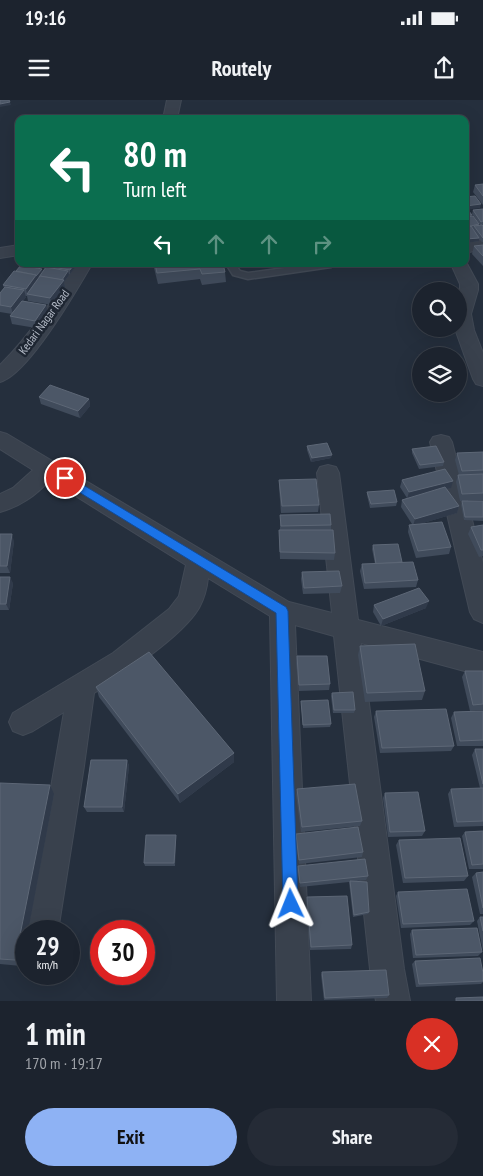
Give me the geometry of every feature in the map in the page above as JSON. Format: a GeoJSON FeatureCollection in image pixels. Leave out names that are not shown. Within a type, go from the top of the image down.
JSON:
{"type":"FeatureCollection","features":[{"type":"Feature","properties":{"kind":"street"},"geometry":{"type":"LineString","coordinates":[[171,115],[174,100]]}},
{"type":"Feature","properties":{"kind":"street"},"geometry":{"type":"LineString","coordinates":[[469,247],[483,244]]}},
{"type":"Feature","properties":{"kind":"street"},"geometry":{"type":"LineString","coordinates":[[0,253],[15,251]]}},
{"type":"Feature","properties":{"kind":"street","name":"Kedari Nagar Road"},"geometry":{"type":"LineString","coordinates":[[0,376],[25,351],[65,295],[81,267]]}},
{"type":"Feature","properties":{"kind":"street"},"geometry":{"type":"LineString","coordinates":[[462,267],[477,290],[462,310],[463,323],[483,379]]}},
{"type":"Feature","properties":{"kind":"street"},"geometry":{"type":"LineString","coordinates":[[0,438],[282,611],[483,664]]}},
{"type":"Feature","properties":{"kind":"street"},"geometry":{"type":"LineString","coordinates":[[441,442],[483,612]]}},
{"type":"Feature","properties":{"kind":"street"},"geometry":{"type":"LineString","coordinates":[[0,503],[16,498],[48,468]]}},
{"type":"Feature","properties":{"kind":"street"},"geometry":{"type":"LineString","coordinates":[[328,473],[387,969],[393,1001]]}},
{"type":"Feature","properties":{"kind":"street"},"geometry":{"type":"LineString","coordinates":[[23,722],[122,661],[178,616],[190,601],[195,586],[199,560]]}},
{"type":"Feature","properties":{"kind":"street"},"geometry":{"type":"LineString","coordinates":[[282,611],[294,1001]]}},
{"type":"Feature","properties":{"kind":"street"},"geometry":{"type":"LineString","coordinates":[[44,920],[70,766],[81,686]]}},
{"type":"Feature","properties":{"kind":"lane"},"geometry":{"type":"LineString","coordinates":[[233,267],[236,273],[248,276],[310,267]]}},
{"type":"Feature","properties":{"kind":"building"},"geometry":{"type":"Polygon","coordinates":[[[0,100],[9,100],[10,102],[0,104],[0,100]]]}},
{"type":"Feature","properties":{"kind":"building"},"geometry":{"type":"Polygon","coordinates":[[[483,184],[483,196],[475,185],[483,184]]]}},
{"type":"Feature","properties":{"kind":"building"},"geometry":{"type":"Polygon","coordinates":[[[475,196],[481,204],[469,206],[469,197],[475,196]]]}},
{"type":"Feature","properties":{"kind":"building"},"geometry":{"type":"Polygon","coordinates":[[[483,209],[483,221],[481,222],[473,210],[483,209]]]}},
{"type":"Feature","properties":{"kind":"building"},"geometry":{"type":"Polygon","coordinates":[[[469,216],[473,216],[479,224],[471,226],[479,238],[469,239],[469,216]]]}},
{"type":"Feature","properties":{"kind":"building"},"geometry":{"type":"Polygon","coordinates":[[[474,226],[483,226],[483,238],[474,226]]]}},
{"type":"Feature","properties":{"kind":"building"},"geometry":{"type":"Polygon","coordinates":[[[483,245],[483,256],[474,246],[483,245]]]}},
{"type":"Feature","properties":{"kind":"building"},"geometry":{"type":"Polygon","coordinates":[[[19,267],[42,269],[36,276],[16,271],[19,267]]]}},
{"type":"Feature","properties":{"kind":"building"},"geometry":{"type":"Polygon","coordinates":[[[46,267],[68,271],[62,280],[39,277],[46,267]]]}},
{"type":"Feature","properties":{"kind":"building"},"geometry":{"type":"Polygon","coordinates":[[[52,267],[72,267],[70,270],[52,267]]]}},
{"type":"Feature","properties":{"kind":"building"},"geometry":{"type":"Polygon","coordinates":[[[156,267],[224,267],[225,272],[202,274],[200,269],[157,273],[156,267]]]}},
{"type":"Feature","properties":{"kind":"building"},"geometry":{"type":"Polygon","coordinates":[[[14,271],[36,275],[26,289],[3,285],[14,271]]]}},
{"type":"Feature","properties":{"kind":"building"},"geometry":{"type":"Polygon","coordinates":[[[40,276],[64,280],[50,298],[27,294],[40,276]]]}},
{"type":"Feature","properties":{"kind":"building"},"geometry":{"type":"Polygon","coordinates":[[[5,287],[24,290],[11,307],[0,305],[0,293],[5,287]]]}},
{"type":"Feature","properties":{"kind":"building"},"geometry":{"type":"Polygon","coordinates":[[[22,301],[46,305],[35,321],[10,316],[22,301]]]}},
{"type":"Feature","properties":{"kind":"building"},"geometry":{"type":"Polygon","coordinates":[[[50,385],[89,399],[78,411],[39,397],[50,385]]]}},
{"type":"Feature","properties":{"kind":"building"},"geometry":{"type":"Polygon","coordinates":[[[327,443],[332,455],[312,458],[307,446],[327,443]]]}},
{"type":"Feature","properties":{"kind":"building"},"geometry":{"type":"Polygon","coordinates":[[[436,446],[444,462],[420,465],[412,449],[436,446]]]}},
{"type":"Feature","properties":{"kind":"building"},"geometry":{"type":"Polygon","coordinates":[[[483,452],[483,470],[462,471],[457,453],[483,452]]]}},
{"type":"Feature","properties":{"kind":"building"},"geometry":{"type":"Polygon","coordinates":[[[445,469],[453,481],[409,492],[402,480],[445,469]]]}},
{"type":"Feature","properties":{"kind":"building"},"geometry":{"type":"Polygon","coordinates":[[[483,474],[483,493],[462,494],[458,475],[483,474]]]}},
{"type":"Feature","properties":{"kind":"building"},"geometry":{"type":"Polygon","coordinates":[[[316,479],[319,505],[282,506],[279,480],[316,479]]]}},
{"type":"Feature","properties":{"kind":"building"},"geometry":{"type":"Polygon","coordinates":[[[445,487],[459,506],[415,519],[402,500],[445,487]]]}},
{"type":"Feature","properties":{"kind":"building"},"geometry":{"type":"Polygon","coordinates":[[[394,490],[397,502],[371,504],[367,492],[394,490]]]}},
{"type":"Feature","properties":{"kind":"building"},"geometry":{"type":"Polygon","coordinates":[[[462,501],[483,501],[483,517],[465,517],[462,501]]]}},
{"type":"Feature","properties":{"kind":"building"},"geometry":{"type":"Polygon","coordinates":[[[330,514],[331,525],[281,526],[280,515],[330,514]]]}},
{"type":"Feature","properties":{"kind":"building"},"geometry":{"type":"Polygon","coordinates":[[[442,522],[451,547],[418,551],[409,525],[442,522]]]}},
{"type":"Feature","properties":{"kind":"building"},"geometry":{"type":"Polygon","coordinates":[[[483,525],[483,550],[481,550],[471,527],[483,525]]]}},
{"type":"Feature","properties":{"kind":"building"},"geometry":{"type":"Polygon","coordinates":[[[279,530],[333,530],[335,553],[280,552],[279,530]]]}},
{"type":"Feature","properties":{"kind":"building"},"geometry":{"type":"Polygon","coordinates":[[[0,534],[12,534],[7,566],[0,566],[0,534]]]}},
{"type":"Feature","properties":{"kind":"building"},"geometry":{"type":"Polygon","coordinates":[[[398,544],[402,562],[376,564],[373,545],[398,544]]]}},
{"type":"Feature","properties":{"kind":"building"},"geometry":{"type":"Polygon","coordinates":[[[413,562],[418,580],[365,583],[362,564],[413,562]]]}},
{"type":"Feature","properties":{"kind":"building"},"geometry":{"type":"Polygon","coordinates":[[[339,571],[342,586],[304,588],[302,572],[339,571]]]}},
{"type":"Feature","properties":{"kind":"building"},"geometry":{"type":"Polygon","coordinates":[[[0,577],[10,577],[6,604],[0,604],[0,577]]]}},
{"type":"Feature","properties":{"kind":"building"},"geometry":{"type":"Polygon","coordinates":[[[419,588],[429,601],[383,619],[374,605],[419,588]]]}},
{"type":"Feature","properties":{"kind":"building"},"geometry":{"type":"Polygon","coordinates":[[[415,644],[425,691],[367,693],[360,646],[415,644]]]}},
{"type":"Feature","properties":{"kind":"building"},"geometry":{"type":"Polygon","coordinates":[[[149,652],[234,753],[178,794],[96,687],[149,652]]]}},
{"type":"Feature","properties":{"kind":"building"},"geometry":{"type":"Polygon","coordinates":[[[297,656],[327,656],[330,684],[299,685],[297,656]]]}},
{"type":"Feature","properties":{"kind":"building"},"geometry":{"type":"Polygon","coordinates":[[[465,671],[483,671],[483,704],[473,705],[465,671]]]}},
{"type":"Feature","properties":{"kind":"building"},"geometry":{"type":"Polygon","coordinates":[[[353,692],[355,710],[334,710],[332,693],[353,692]]]}},
{"type":"Feature","properties":{"kind":"building"},"geometry":{"type":"Polygon","coordinates":[[[328,700],[331,724],[303,725],[301,701],[328,700]]]}},
{"type":"Feature","properties":{"kind":"building"},"geometry":{"type":"Polygon","coordinates":[[[446,709],[454,746],[382,748],[376,711],[446,709]]]}},
{"type":"Feature","properties":{"kind":"building"},"geometry":{"type":"Polygon","coordinates":[[[483,711],[483,740],[460,741],[454,712],[483,711]]]}},
{"type":"Feature","properties":{"kind":"building"},"geometry":{"type":"Polygon","coordinates":[[[475,749],[483,749],[483,784],[475,749]]]}},
{"type":"Feature","properties":{"kind":"building"},"geometry":{"type":"Polygon","coordinates":[[[91,760],[127,760],[122,807],[84,807],[91,760]]]}},
{"type":"Feature","properties":{"kind":"building"},"geometry":{"type":"Polygon","coordinates":[[[0,783],[50,785],[23,920],[15,920],[15,960],[0,959],[0,783]]]}},
{"type":"Feature","properties":{"kind":"building"},"geometry":{"type":"Polygon","coordinates":[[[355,784],[362,821],[302,827],[297,789],[355,784]]]}},
{"type":"Feature","properties":{"kind":"building"},"geometry":{"type":"Polygon","coordinates":[[[483,788],[483,821],[457,822],[451,789],[483,788]]]}},
{"type":"Feature","properties":{"kind":"building"},"geometry":{"type":"Polygon","coordinates":[[[418,792],[425,831],[390,832],[385,793],[418,792]]]}},
{"type":"Feature","properties":{"kind":"building"},"geometry":{"type":"Polygon","coordinates":[[[358,827],[363,852],[299,860],[296,834],[358,827]]]}},
{"type":"Feature","properties":{"kind":"building"},"geometry":{"type":"Polygon","coordinates":[[[483,831],[483,864],[472,865],[465,832],[483,831]]]}},
{"type":"Feature","properties":{"kind":"building"},"geometry":{"type":"Polygon","coordinates":[[[146,835],[176,835],[174,863],[144,863],[146,835]]]}},
{"type":"Feature","properties":{"kind":"building"},"geometry":{"type":"Polygon","coordinates":[[[460,838],[468,876],[405,878],[399,840],[460,838]]]}},
{"type":"Feature","properties":{"kind":"building"},"geometry":{"type":"Polygon","coordinates":[[[365,859],[368,876],[300,883],[298,866],[365,859]]]}},
{"type":"Feature","properties":{"kind":"building"},"geometry":{"type":"Polygon","coordinates":[[[483,872],[483,908],[476,873],[483,872]]]}},
{"type":"Feature","properties":{"kind":"building"},"geometry":{"type":"Polygon","coordinates":[[[350,881],[367,882],[369,912],[354,915],[350,881]]]}},
{"type":"Feature","properties":{"kind":"building"},"geometry":{"type":"Polygon","coordinates":[[[467,889],[474,921],[403,924],[398,892],[467,889]]]}},
{"type":"Feature","properties":{"kind":"building"},"geometry":{"type":"Polygon","coordinates":[[[347,896],[352,945],[311,947],[307,897],[347,896]]]}},
{"type":"Feature","properties":{"kind":"building"},"geometry":{"type":"Polygon","coordinates":[[[480,917],[483,917],[483,931],[480,917]]]}},
{"type":"Feature","properties":{"kind":"building"},"geometry":{"type":"Polygon","coordinates":[[[477,928],[482,952],[416,955],[412,930],[477,928]]]}},
{"type":"Feature","properties":{"kind":"building"},"geometry":{"type":"Polygon","coordinates":[[[480,958],[483,981],[419,984],[415,961],[480,958]]]}},
{"type":"Feature","properties":{"kind":"building"},"geometry":{"type":"Polygon","coordinates":[[[386,970],[389,995],[325,998],[322,972],[386,970]]]}},
{"type":"Feature","properties":{"kind":"building"},"geometry":{"type":"Polygon","coordinates":[[[483,997],[483,1001],[456,1001],[456,998],[483,997]]]}},
{"type":"Feature","properties":{"kind":"route"},"geometry":{"type":"LineString","coordinates":[[65,478],[282,611],[291,904]]}}]}
